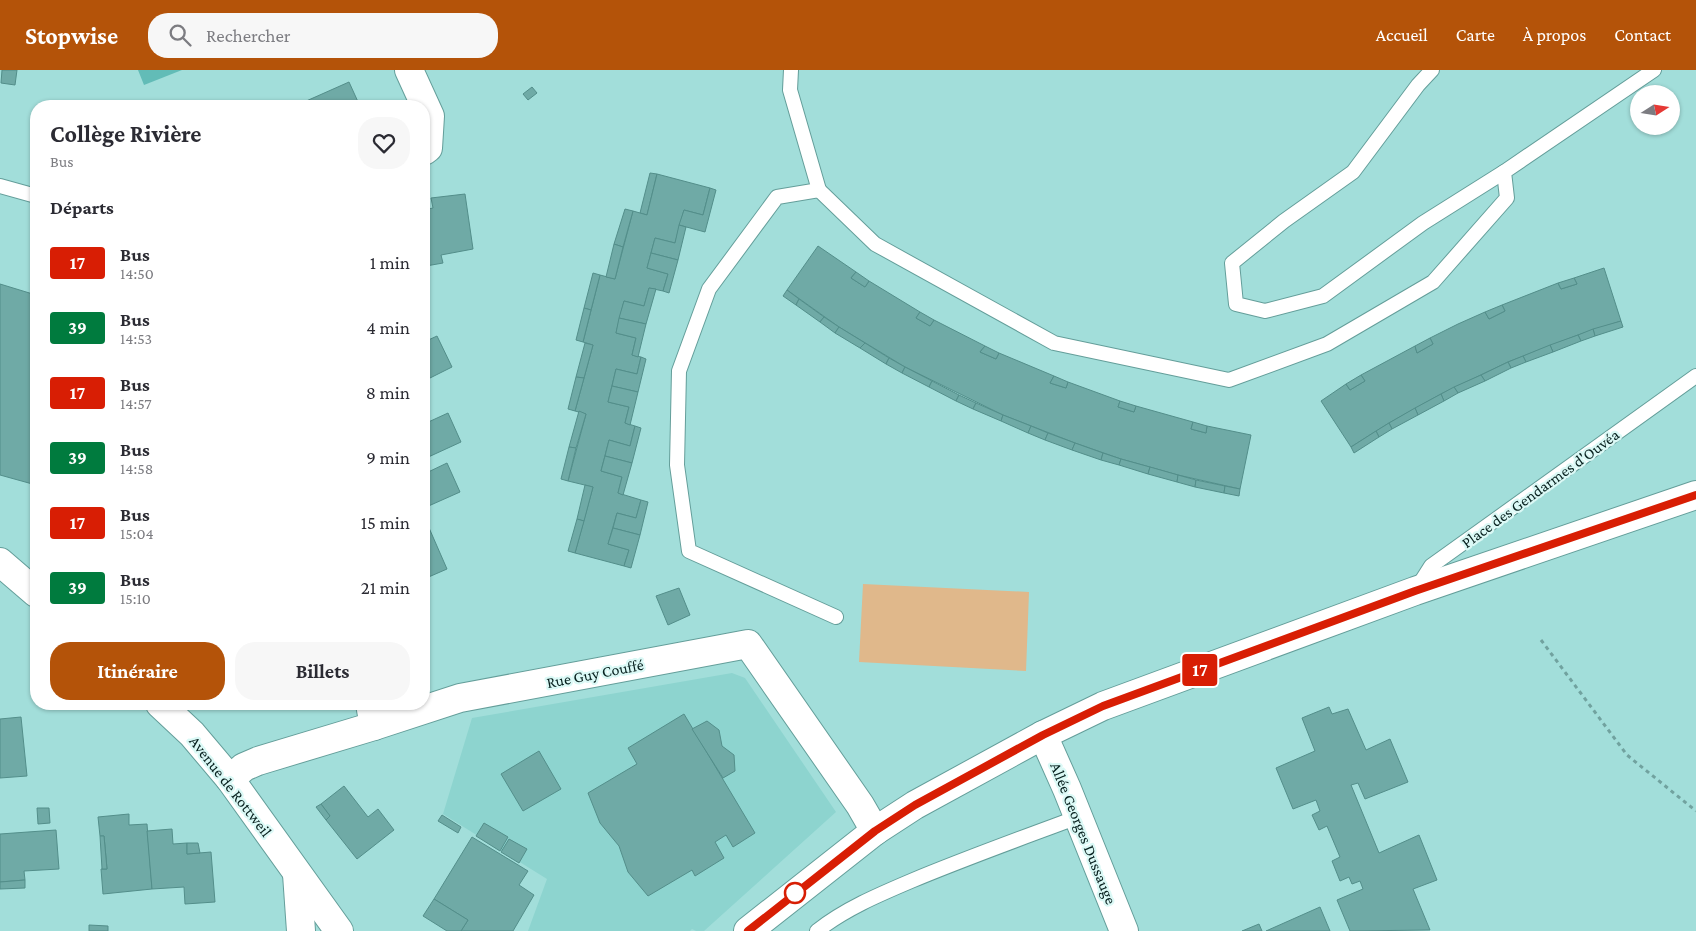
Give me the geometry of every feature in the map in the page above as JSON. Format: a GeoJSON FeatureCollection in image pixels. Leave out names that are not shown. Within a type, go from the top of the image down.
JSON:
{"type":"FeatureCollection","features":[{"type":"Feature","properties":{"kind":"street"},"geometry":{"type":"LineString","coordinates":[[409,70],[423,100]]}},
{"type":"Feature","properties":{"kind":"street"},"geometry":{"type":"LineString","coordinates":[[748,931],[875,831],[915,805],[1043,735],[1103,706],[1415,591],[1696,495]]}},
{"type":"Feature","properties":{"kind":"street"},"geometry":{"type":"LineString","coordinates":[[0,562],[30,588]]}},
{"type":"Feature","properties":{"kind":"street","name":"Rue Guy Couffé"},"geometry":{"type":"LineString","coordinates":[[430,704],[748,644],[860,805],[875,831]]}},
{"type":"Feature","properties":{"kind":"street","name":"Avenue de Rottweil"},"geometry":{"type":"LineString","coordinates":[[166,710],[192,734],[230,779],[339,931]]}},
{"type":"Feature","properties":{"kind":"street","name":"Rue Guy Couffé"},"geometry":{"type":"LineString","coordinates":[[230,779],[244,767],[258,761],[372,715],[398,710]]}},
{"type":"Feature","properties":{"kind":"street","name":"Allée Georges Dussauge"},"geometry":{"type":"LineString","coordinates":[[1043,735],[1124,931]]}},
{"type":"Feature","properties":{"kind":"street"},"geometry":{"type":"LineString","coordinates":[[297,873],[301,931]]}},
{"type":"Feature","properties":{"kind":"lane"},"geometry":{"type":"LineString","coordinates":[[791,70],[790,90],[819,190],[875,244],[1054,343],[1229,380],[1327,344],[1433,282],[1508,198],[1504,172]]}},
{"type":"Feature","properties":{"kind":"lane"},"geometry":{"type":"LineString","coordinates":[[1432,70],[1418,84],[1353,172],[1284,221],[1232,263],[1236,304],[1265,311],[1323,296],[1423,223],[1504,172],[1654,70]]}},
{"type":"Feature","properties":{"kind":"lane"},"geometry":{"type":"LineString","coordinates":[[0,186],[30,195]]}},
{"type":"Feature","properties":{"kind":"lane"},"geometry":{"type":"LineString","coordinates":[[819,190],[777,197],[709,289],[680,371],[678,465],[689,551],[836,617]]}},
{"type":"Feature","properties":{"kind":"lane","name":"Place des Gendarmes d'Ouvéa"},"geometry":{"type":"LineString","coordinates":[[1415,591],[1431,566],[1696,376]]}},
{"type":"Feature","properties":{"kind":"lane"},"geometry":{"type":"LineString","coordinates":[[817,931],[830,921],[878,895],[1078,817]]}},
{"type":"Feature","properties":{"kind":"path"},"geometry":{"type":"LineString","coordinates":[[1541,640],[1627,755],[1696,811]]}},
{"type":"Feature","properties":{"kind":"shaded area"},"geometry":{"type":"Polygon","coordinates":[[[138,70],[182,70],[144,85],[138,70]]]}},
{"type":"Feature","properties":{"kind":"shaded area"},"geometry":{"type":"Polygon","coordinates":[[[863,584],[1029,592],[1026,671],[859,662],[863,584]]]}},
{"type":"Feature","properties":{"kind":"shaded area"},"geometry":{"type":"Polygon","coordinates":[[[732,673],[745,678],[836,812],[704,931],[692,929],[690,931],[528,931],[547,879],[443,814],[472,718],[732,673]]]}},
{"type":"Feature","properties":{"kind":"building"},"geometry":{"type":"Polygon","coordinates":[[[2,70],[17,70],[15,85],[1,83],[2,70]]]}},
{"type":"Feature","properties":{"kind":"building"},"geometry":{"type":"Polygon","coordinates":[[[349,82],[357,100],[308,100],[349,82]]]}},
{"type":"Feature","properties":{"kind":"building"},"geometry":{"type":"Polygon","coordinates":[[[532,87],[537,93],[528,100],[523,94],[532,87]]]}},
{"type":"Feature","properties":{"kind":"building"},"geometry":{"type":"Polygon","coordinates":[[[650,173],[657,174],[647,215],[640,213],[650,173]]]}},
{"type":"Feature","properties":{"kind":"building"},"geometry":{"type":"Polygon","coordinates":[[[657,174],[710,188],[703,215],[684,210],[675,243],[655,238],[647,268],[668,274],[663,291],[649,288],[644,306],[624,301],[616,333],[636,338],[632,355],[641,357],[637,374],[616,369],[608,402],[629,407],[625,423],[635,426],[630,446],[609,440],[601,471],[622,477],[618,493],[641,500],[636,518],[617,513],[608,544],[629,550],[624,566],[575,553],[593,487],[568,481],[586,414],[575,411],[593,345],[583,342],[600,275],[615,279],[633,211],[647,215],[657,174]]]}},
{"type":"Feature","properties":{"kind":"building"},"geometry":{"type":"Polygon","coordinates":[[[710,188],[716,190],[705,232],[679,225],[684,210],[703,215],[710,188]]]}},
{"type":"Feature","properties":{"kind":"building"},"geometry":{"type":"Polygon","coordinates":[[[465,194],[473,249],[441,255],[443,263],[430,265],[430,209],[433,208],[431,198],[465,194]]]}},
{"type":"Feature","properties":{"kind":"building"},"geometry":{"type":"Polygon","coordinates":[[[625,209],[633,211],[623,247],[614,244],[625,209]]]}},
{"type":"Feature","properties":{"kind":"building"},"geometry":{"type":"Polygon","coordinates":[[[679,225],[686,227],[678,260],[651,253],[655,238],[675,243],[679,225]]]}},
{"type":"Feature","properties":{"kind":"building"},"geometry":{"type":"Polygon","coordinates":[[[614,244],[623,247],[615,279],[606,277],[614,244]]]}},
{"type":"Feature","properties":{"kind":"building"},"geometry":{"type":"Polygon","coordinates":[[[818,246],[856,272],[851,278],[865,287],[869,281],[920,312],[916,318],[930,326],[934,320],[985,346],[980,352],[996,359],[999,353],[1054,376],[1050,383],[1066,388],[1068,382],[1120,401],[1118,407],[1134,412],[1136,406],[1193,422],[1191,429],[1206,433],[1207,426],[1251,435],[1240,489],[1178,475],[1121,459],[1075,443],[1003,415],[905,367],[839,327],[787,290],[818,246]]]}},
{"type":"Feature","properties":{"kind":"building"},"geometry":{"type":"Polygon","coordinates":[[[651,253],[678,260],[669,293],[663,291],[668,274],[647,268],[651,253]]]}},
{"type":"Feature","properties":{"kind":"building"},"geometry":{"type":"Polygon","coordinates":[[[1604,268],[1621,321],[1578,335],[1508,362],[1441,394],[1351,447],[1321,401],[1346,384],[1350,390],[1365,381],[1361,375],[1415,346],[1417,353],[1433,344],[1430,338],[1458,324],[1485,312],[1489,319],[1505,311],[1502,305],[1558,283],[1561,289],[1577,284],[1574,278],[1604,268]]]}},
{"type":"Feature","properties":{"kind":"building"},"geometry":{"type":"Polygon","coordinates":[[[856,272],[869,281],[865,287],[851,278],[856,272]]]}},
{"type":"Feature","properties":{"kind":"building"},"geometry":{"type":"Polygon","coordinates":[[[593,273],[600,275],[591,310],[584,308],[593,273]]]}},
{"type":"Feature","properties":{"kind":"building"},"geometry":{"type":"Polygon","coordinates":[[[1574,278],[1577,284],[1561,289],[1558,283],[1574,278]]]}},
{"type":"Feature","properties":{"kind":"building"},"geometry":{"type":"Polygon","coordinates":[[[0,284],[30,293],[30,483],[0,475],[0,284]]]}},
{"type":"Feature","properties":{"kind":"building"},"geometry":{"type":"Polygon","coordinates":[[[649,288],[656,289],[646,324],[619,318],[624,301],[644,306],[649,288]]]}},
{"type":"Feature","properties":{"kind":"building"},"geometry":{"type":"Polygon","coordinates":[[[787,290],[799,299],[796,305],[783,296],[787,290]]]}},
{"type":"Feature","properties":{"kind":"building"},"geometry":{"type":"Polygon","coordinates":[[[799,299],[824,317],[820,322],[796,305],[799,299]]]}},
{"type":"Feature","properties":{"kind":"building"},"geometry":{"type":"Polygon","coordinates":[[[1502,305],[1505,311],[1489,319],[1485,312],[1502,305]]]}},
{"type":"Feature","properties":{"kind":"building"},"geometry":{"type":"Polygon","coordinates":[[[584,308],[591,310],[583,342],[576,340],[584,308]]]}},
{"type":"Feature","properties":{"kind":"building"},"geometry":{"type":"Polygon","coordinates":[[[920,312],[934,320],[930,326],[916,318],[920,312]]]}},
{"type":"Feature","properties":{"kind":"building"},"geometry":{"type":"Polygon","coordinates":[[[824,317],[839,327],[835,333],[820,322],[824,317]]]}},
{"type":"Feature","properties":{"kind":"building"},"geometry":{"type":"Polygon","coordinates":[[[619,318],[646,324],[638,357],[632,355],[636,338],[616,333],[619,318]]]}},
{"type":"Feature","properties":{"kind":"building"},"geometry":{"type":"Polygon","coordinates":[[[1621,321],[1623,327],[1595,336],[1593,329],[1621,321]]]}},
{"type":"Feature","properties":{"kind":"building"},"geometry":{"type":"Polygon","coordinates":[[[839,327],[865,343],[860,348],[835,333],[839,327]]]}},
{"type":"Feature","properties":{"kind":"building"},"geometry":{"type":"Polygon","coordinates":[[[1593,329],[1595,336],[1581,341],[1578,335],[1593,329]]]}},
{"type":"Feature","properties":{"kind":"building"},"geometry":{"type":"Polygon","coordinates":[[[1578,335],[1581,341],[1553,352],[1550,345],[1578,335]]]}},
{"type":"Feature","properties":{"kind":"building"},"geometry":{"type":"Polygon","coordinates":[[[437,336],[452,367],[430,378],[430,339],[437,336]]]}},
{"type":"Feature","properties":{"kind":"building"},"geometry":{"type":"Polygon","coordinates":[[[1430,338],[1433,344],[1417,353],[1415,346],[1430,338]]]}},
{"type":"Feature","properties":{"kind":"building"},"geometry":{"type":"Polygon","coordinates":[[[585,343],[593,345],[584,378],[576,377],[585,343]]]}},
{"type":"Feature","properties":{"kind":"building"},"geometry":{"type":"Polygon","coordinates":[[[865,343],[889,358],[886,364],[860,348],[865,343]]]}},
{"type":"Feature","properties":{"kind":"building"},"geometry":{"type":"Polygon","coordinates":[[[1550,345],[1553,352],[1526,362],[1523,356],[1550,345]]]}},
{"type":"Feature","properties":{"kind":"building"},"geometry":{"type":"Polygon","coordinates":[[[985,346],[999,353],[996,359],[980,352],[985,346]]]}},
{"type":"Feature","properties":{"kind":"building"},"geometry":{"type":"Polygon","coordinates":[[[1523,356],[1526,362],[1511,368],[1508,362],[1523,356]]]}},
{"type":"Feature","properties":{"kind":"building"},"geometry":{"type":"Polygon","coordinates":[[[641,357],[646,359],[638,392],[612,386],[616,369],[637,374],[641,357]]]}},
{"type":"Feature","properties":{"kind":"building"},"geometry":{"type":"Polygon","coordinates":[[[889,358],[905,367],[902,373],[886,364],[889,358]]]}},
{"type":"Feature","properties":{"kind":"building"},"geometry":{"type":"Polygon","coordinates":[[[1508,362],[1511,368],[1485,381],[1481,375],[1508,362]]]}},
{"type":"Feature","properties":{"kind":"building"},"geometry":{"type":"Polygon","coordinates":[[[905,367],[932,381],[929,387],[902,373],[905,367]]]}},
{"type":"Feature","properties":{"kind":"building"},"geometry":{"type":"Polygon","coordinates":[[[1361,375],[1365,381],[1350,390],[1346,384],[1361,375]]]}},
{"type":"Feature","properties":{"kind":"building"},"geometry":{"type":"Polygon","coordinates":[[[1481,375],[1485,381],[1458,393],[1454,387],[1481,375]]]}},
{"type":"Feature","properties":{"kind":"building"},"geometry":{"type":"Polygon","coordinates":[[[1054,376],[1068,382],[1066,388],[1050,383],[1054,376]]]}},
{"type":"Feature","properties":{"kind":"building"},"geometry":{"type":"Polygon","coordinates":[[[576,377],[584,378],[575,411],[568,409],[576,377]]]}},
{"type":"Feature","properties":{"kind":"building"},"geometry":{"type":"Polygon","coordinates":[[[932,381],[959,395],[956,401],[929,387],[932,381]]]}},
{"type":"Feature","properties":{"kind":"building"},"geometry":{"type":"Polygon","coordinates":[[[612,386],[638,392],[630,425],[625,423],[629,407],[608,402],[612,386]]]}},
{"type":"Feature","properties":{"kind":"building"},"geometry":{"type":"Polygon","coordinates":[[[1454,387],[1458,393],[1444,401],[1441,394],[1454,387]]]}},
{"type":"Feature","properties":{"kind":"building"},"geometry":{"type":"Polygon","coordinates":[[[1441,394],[1444,401],[1418,415],[1415,408],[1441,394]]]}},
{"type":"Feature","properties":{"kind":"building"},"geometry":{"type":"Polygon","coordinates":[[[959,395],[976,403],[973,409],[956,401],[959,395]]]}},
{"type":"Feature","properties":{"kind":"building"},"geometry":{"type":"Polygon","coordinates":[[[1120,401],[1136,406],[1134,412],[1118,407],[1120,401]]]}},
{"type":"Feature","properties":{"kind":"building"},"geometry":{"type":"Polygon","coordinates":[[[976,403],[1003,415],[1001,421],[973,409],[976,403]]]}},
{"type":"Feature","properties":{"kind":"building"},"geometry":{"type":"Polygon","coordinates":[[[1415,408],[1418,415],[1392,429],[1389,423],[1415,408]]]}},
{"type":"Feature","properties":{"kind":"building"},"geometry":{"type":"Polygon","coordinates":[[[579,411],[586,414],[576,448],[569,447],[579,411]]]}},
{"type":"Feature","properties":{"kind":"building"},"geometry":{"type":"Polygon","coordinates":[[[448,413],[461,442],[430,456],[430,421],[448,413]]]}},
{"type":"Feature","properties":{"kind":"building"},"geometry":{"type":"Polygon","coordinates":[[[1003,415],[1031,426],[1028,433],[1001,421],[1003,415]]]}},
{"type":"Feature","properties":{"kind":"building"},"geometry":{"type":"Polygon","coordinates":[[[1193,422],[1207,426],[1206,433],[1191,429],[1193,422]]]}},
{"type":"Feature","properties":{"kind":"building"},"geometry":{"type":"Polygon","coordinates":[[[1389,423],[1392,429],[1379,437],[1376,431],[1389,423]]]}},
{"type":"Feature","properties":{"kind":"building"},"geometry":{"type":"Polygon","coordinates":[[[635,426],[641,428],[632,463],[605,456],[609,440],[630,446],[635,426]]]}},
{"type":"Feature","properties":{"kind":"building"},"geometry":{"type":"Polygon","coordinates":[[[1031,426],[1048,433],[1045,440],[1028,433],[1031,426]]]}},
{"type":"Feature","properties":{"kind":"building"},"geometry":{"type":"Polygon","coordinates":[[[1376,431],[1379,437],[1354,453],[1351,447],[1376,431]]]}},
{"type":"Feature","properties":{"kind":"building"},"geometry":{"type":"Polygon","coordinates":[[[1048,433],[1075,443],[1072,450],[1045,440],[1048,433]]]}},
{"type":"Feature","properties":{"kind":"building"},"geometry":{"type":"Polygon","coordinates":[[[1075,443],[1103,453],[1101,460],[1072,450],[1075,443]]]}},
{"type":"Feature","properties":{"kind":"building"},"geometry":{"type":"Polygon","coordinates":[[[569,447],[576,448],[568,481],[561,479],[569,447]]]}},
{"type":"Feature","properties":{"kind":"building"},"geometry":{"type":"Polygon","coordinates":[[[1103,453],[1121,459],[1119,465],[1101,460],[1103,453]]]}},
{"type":"Feature","properties":{"kind":"building"},"geometry":{"type":"Polygon","coordinates":[[[605,456],[632,463],[623,495],[618,493],[622,477],[601,471],[605,456]]]}},
{"type":"Feature","properties":{"kind":"building"},"geometry":{"type":"Polygon","coordinates":[[[1121,459],[1150,467],[1148,474],[1119,465],[1121,459]]]}},
{"type":"Feature","properties":{"kind":"building"},"geometry":{"type":"Polygon","coordinates":[[[447,463],[460,492],[430,505],[430,471],[447,463]]]}},
{"type":"Feature","properties":{"kind":"building"},"geometry":{"type":"Polygon","coordinates":[[[1150,467],[1178,475],[1177,482],[1148,474],[1150,467]]]}},
{"type":"Feature","properties":{"kind":"building"},"geometry":{"type":"Polygon","coordinates":[[[1178,475],[1196,480],[1195,487],[1177,482],[1178,475]]]}},
{"type":"Feature","properties":{"kind":"building"},"geometry":{"type":"Polygon","coordinates":[[[1196,480],[1225,486],[1224,493],[1195,487],[1196,480]]]}},
{"type":"Feature","properties":{"kind":"building"},"geometry":{"type":"Polygon","coordinates":[[[585,485],[593,487],[584,521],[577,519],[585,485]]]}},
{"type":"Feature","properties":{"kind":"building"},"geometry":{"type":"Polygon","coordinates":[[[1225,486],[1240,489],[1239,496],[1224,493],[1225,486]]]}},
{"type":"Feature","properties":{"kind":"building"},"geometry":{"type":"Polygon","coordinates":[[[641,500],[648,502],[640,535],[613,528],[617,513],[636,518],[641,500]]]}},
{"type":"Feature","properties":{"kind":"building"},"geometry":{"type":"Polygon","coordinates":[[[577,519],[584,521],[575,553],[568,551],[577,519]]]}},
{"type":"Feature","properties":{"kind":"building"},"geometry":{"type":"Polygon","coordinates":[[[613,528],[640,535],[631,568],[624,566],[629,550],[608,544],[613,528]]]}},
{"type":"Feature","properties":{"kind":"building"},"geometry":{"type":"Polygon","coordinates":[[[430,530],[447,569],[430,576],[430,530]]]}},
{"type":"Feature","properties":{"kind":"building"},"geometry":{"type":"Polygon","coordinates":[[[679,588],[690,615],[668,625],[656,596],[679,588]]]}},
{"type":"Feature","properties":{"kind":"building"},"geometry":{"type":"Polygon","coordinates":[[[1329,707],[1332,714],[1348,709],[1366,750],[1390,739],[1408,782],[1365,799],[1358,783],[1351,785],[1379,853],[1419,835],[1437,880],[1413,889],[1430,930],[1350,931],[1337,900],[1363,889],[1360,881],[1352,884],[1349,877],[1340,881],[1332,861],[1340,857],[1327,826],[1319,830],[1312,815],[1320,811],[1316,800],[1293,809],[1276,768],[1315,751],[1302,718],[1329,707]]]}},
{"type":"Feature","properties":{"kind":"building"},"geometry":{"type":"Polygon","coordinates":[[[684,714],[755,833],[733,847],[726,835],[715,842],[724,858],[695,876],[692,870],[648,896],[628,872],[619,846],[600,823],[588,793],[637,764],[628,748],[684,714]]]}},
{"type":"Feature","properties":{"kind":"building"},"geometry":{"type":"Polygon","coordinates":[[[21,717],[27,776],[0,778],[0,719],[21,717]]]}},
{"type":"Feature","properties":{"kind":"building"},"geometry":{"type":"Polygon","coordinates":[[[707,721],[719,730],[722,746],[734,755],[735,771],[723,778],[692,729],[707,721]]]}},
{"type":"Feature","properties":{"kind":"building"},"geometry":{"type":"Polygon","coordinates":[[[539,751],[561,789],[523,811],[501,774],[539,751]]]}},
{"type":"Feature","properties":{"kind":"building"},"geometry":{"type":"Polygon","coordinates":[[[344,786],[368,817],[378,809],[394,830],[357,859],[326,820],[330,816],[321,804],[344,786]]]}},
{"type":"Feature","properties":{"kind":"building"},"geometry":{"type":"Polygon","coordinates":[[[321,804],[330,816],[326,820],[316,807],[321,804]]]}},
{"type":"Feature","properties":{"kind":"building"},"geometry":{"type":"Polygon","coordinates":[[[37,808],[49,808],[50,823],[38,824],[37,808]]]}},
{"type":"Feature","properties":{"kind":"building"},"geometry":{"type":"Polygon","coordinates":[[[129,814],[129,825],[147,824],[152,889],[103,894],[101,869],[107,869],[104,836],[100,836],[98,817],[129,814]]]}},
{"type":"Feature","properties":{"kind":"building"},"geometry":{"type":"Polygon","coordinates":[[[442,815],[461,827],[458,833],[438,821],[442,815]]]}},
{"type":"Feature","properties":{"kind":"building"},"geometry":{"type":"Polygon","coordinates":[[[484,823],[508,837],[500,851],[476,836],[484,823]]]}},
{"type":"Feature","properties":{"kind":"building"},"geometry":{"type":"Polygon","coordinates":[[[172,829],[173,844],[187,843],[187,854],[211,852],[215,902],[185,904],[184,887],[152,889],[147,831],[172,829]]]}},
{"type":"Feature","properties":{"kind":"building"},"geometry":{"type":"Polygon","coordinates":[[[56,830],[59,869],[24,871],[25,880],[0,882],[0,834],[56,830]]]}},
{"type":"Feature","properties":{"kind":"building"},"geometry":{"type":"Polygon","coordinates":[[[100,836],[104,836],[107,869],[102,869],[100,836]]]}},
{"type":"Feature","properties":{"kind":"building"},"geometry":{"type":"Polygon","coordinates":[[[472,837],[528,871],[519,885],[534,895],[513,931],[461,931],[468,920],[434,899],[472,837]]]}},
{"type":"Feature","properties":{"kind":"building"},"geometry":{"type":"Polygon","coordinates":[[[509,839],[527,849],[519,863],[501,852],[509,839]]]}},
{"type":"Feature","properties":{"kind":"building"},"geometry":{"type":"Polygon","coordinates":[[[187,843],[198,843],[200,853],[187,854],[187,843]]]}},
{"type":"Feature","properties":{"kind":"building"},"geometry":{"type":"Polygon","coordinates":[[[25,880],[25,888],[0,889],[0,882],[25,880]]]}},
{"type":"Feature","properties":{"kind":"building"},"geometry":{"type":"Polygon","coordinates":[[[434,899],[468,920],[461,931],[447,931],[423,916],[434,899]]]}},
{"type":"Feature","properties":{"kind":"building"},"geometry":{"type":"Polygon","coordinates":[[[1320,907],[1330,931],[1266,931],[1320,907]]]}},
{"type":"Feature","properties":{"kind":"building"},"geometry":{"type":"Polygon","coordinates":[[[1259,924],[1262,931],[1242,931],[1259,924]]]}},
{"type":"Feature","properties":{"kind":"building"},"geometry":{"type":"Polygon","coordinates":[[[89,925],[108,926],[108,931],[89,931],[89,925]]]}},
{"type":"Feature","properties":{"kind":"bus line","name":"17"},"geometry":{"type":"LineString","coordinates":[[748,931],[875,831],[915,805],[1043,735],[1103,706],[1415,591],[1696,495]]}}]}
